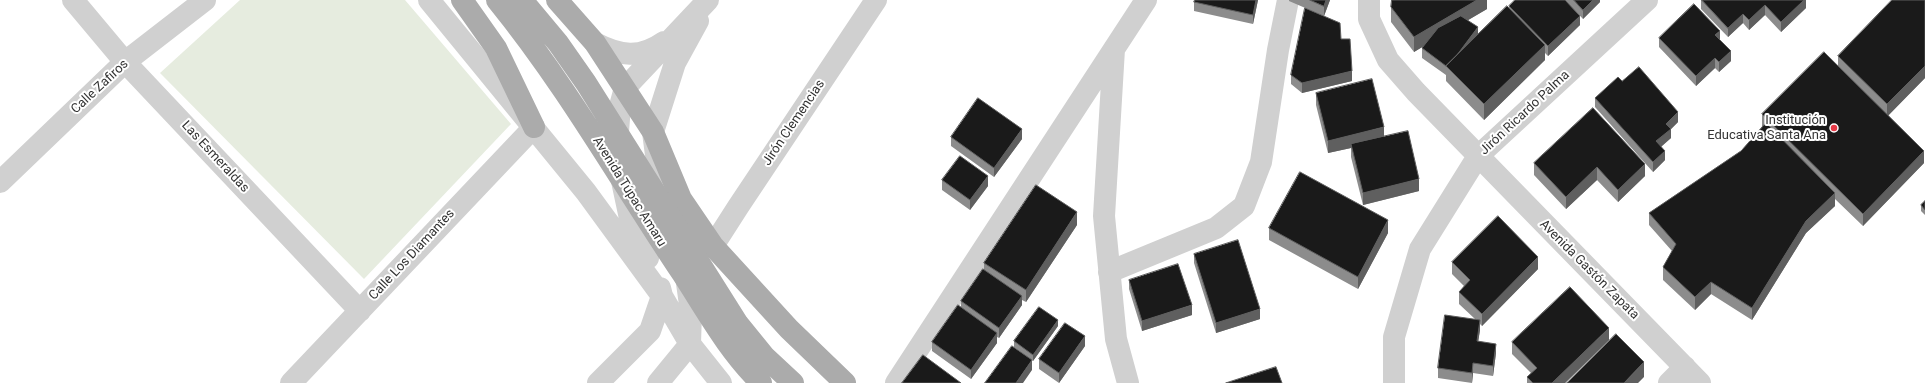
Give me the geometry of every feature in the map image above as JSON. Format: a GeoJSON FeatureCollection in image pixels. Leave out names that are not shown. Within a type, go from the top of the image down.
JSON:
{"type":"FeatureCollection","features":[{"type":"Feature","properties":{"kind":"main road"},"geometry":{"type":"LineString","coordinates":[[462,0],[496,48],[534,127]]}},
{"type":"Feature","properties":{"kind":"main road","name":"Avenida Túpac Amaru"},"geometry":{"type":"LineString","coordinates":[[497,0],[530,40],[586,124],[712,323],[728,346],[762,383]]}},
{"type":"Feature","properties":{"kind":"main road"},"geometry":{"type":"LineString","coordinates":[[522,0],[558,43],[590,89],[738,324],[764,356],[793,383]]}},
{"type":"Feature","properties":{"kind":"main road"},"geometry":{"type":"LineString","coordinates":[[557,0],[595,43],[653,132],[681,199],[713,246],[789,329],[845,383]]}},
{"type":"Feature","properties":{"kind":"street","name":"Las Esmeraldas"},"geometry":{"type":"LineString","coordinates":[[73,0],[126,62],[360,311]]}},
{"type":"Feature","properties":{"kind":"street","name":"Calle Zafiros"},"geometry":{"type":"LineString","coordinates":[[0,182],[126,62],[205,0]]}},
{"type":"Feature","properties":{"kind":"street"},"geometry":{"type":"LineString","coordinates":[[429,0],[586,192],[662,296],[690,344],[721,383]]}},
{"type":"Feature","properties":{"kind":"street"},"geometry":{"type":"LineString","coordinates":[[598,383],[650,331],[662,296],[657,276],[632,228],[619,169],[617,141],[620,106],[625,88],[708,0]]}},
{"type":"Feature","properties":{"kind":"street"},"geometry":{"type":"LineString","coordinates":[[658,383],[690,344],[691,312],[685,268],[674,239],[659,178],[653,132],[675,63],[708,0]]}},
{"type":"Feature","properties":{"kind":"street","name":"Jirón Clemencias"},"geometry":{"type":"LineString","coordinates":[[713,246],[876,0]]}},
{"type":"Feature","properties":{"kind":"street"},"geometry":{"type":"LineString","coordinates":[[896,383],[1146,0]]}},
{"type":"Feature","properties":{"kind":"street"},"geometry":{"type":"LineString","coordinates":[[1109,272],[1216,228],[1244,206],[1261,162],[1278,50],[1288,0]]}},
{"type":"Feature","properties":{"kind":"street","name":"Avenida Gastón Zapata"},"geometry":{"type":"LineString","coordinates":[[1368,0],[1369,19],[1388,60],[1416,92],[1700,383]]}},
{"type":"Feature","properties":{"kind":"street","name":"Jirón Ricardo Palma"},"geometry":{"type":"LineString","coordinates":[[1394,383],[1394,337],[1420,249],[1478,156],[1647,0]]}},
{"type":"Feature","properties":{"kind":"street"},"geometry":{"type":"LineString","coordinates":[[595,43],[617,54],[633,54],[660,45],[679,30]]}},
{"type":"Feature","properties":{"kind":"street"},"geometry":{"type":"LineString","coordinates":[[1114,48],[1104,216],[1116,339],[1128,383]]}},
{"type":"Feature","properties":{"kind":"street","name":"Calle Los Diamantes"},"geometry":{"type":"LineString","coordinates":[[291,383],[534,127]]}},
{"type":"Feature","properties":{"kind":"street"},"geometry":{"type":"LineString","coordinates":[[1669,383],[1685,367]]}},
{"type":"Feature","properties":{"kind":"shaded area"},"geometry":{"type":"Polygon","coordinates":[[[240,0],[405,0],[511,124],[364,279],[160,73],[240,0]]]}},
{"type":"Feature","properties":{"kind":"building"},"geometry":{"type":"Polygon","coordinates":[[[1195,0],[1256,0],[1253,15],[1194,2],[1195,0]]]}},
{"type":"Feature","properties":{"kind":"building"},"geometry":{"type":"Polygon","coordinates":[[[1310,0],[1326,0],[1324,6],[1310,0]]]}},
{"type":"Feature","properties":{"kind":"building"},"geometry":{"type":"Polygon","coordinates":[[[1392,0],[1477,0],[1414,37],[1391,7],[1392,0]]]}},
{"type":"Feature","properties":{"kind":"building"},"geometry":{"type":"Polygon","coordinates":[[[1515,0],[1565,0],[1580,16],[1548,46],[1509,6],[1515,0]]]}},
{"type":"Feature","properties":{"kind":"building"},"geometry":{"type":"Polygon","coordinates":[[[1574,0],[1593,0],[1583,10],[1574,0]]]}},
{"type":"Feature","properties":{"kind":"building"},"geometry":{"type":"Polygon","coordinates":[[[1702,0],[1804,0],[1781,22],[1765,5],[1749,20],[1743,14],[1728,28],[1702,0]]]}},
{"type":"Feature","properties":{"kind":"building"},"geometry":{"type":"Polygon","coordinates":[[[1892,0],[1925,0],[1925,66],[1887,104],[1838,56],[1892,0]]]}},
{"type":"Feature","properties":{"kind":"building"},"geometry":{"type":"Polygon","coordinates":[[[1694,4],[1720,31],[1715,35],[1731,51],[1719,62],[1715,58],[1696,76],[1659,38],[1694,4]]]}},
{"type":"Feature","properties":{"kind":"building"},"geometry":{"type":"Polygon","coordinates":[[[1507,6],[1545,45],[1484,104],[1446,66],[1507,6]]]}},
{"type":"Feature","properties":{"kind":"building"},"geometry":{"type":"Polygon","coordinates":[[[1305,8],[1340,23],[1341,39],[1350,39],[1352,71],[1302,83],[1291,75],[1305,8]]]}},
{"type":"Feature","properties":{"kind":"building"},"geometry":{"type":"Polygon","coordinates":[[[1461,16],[1478,27],[1457,55],[1446,66],[1422,48],[1438,28],[1461,16]]]}},
{"type":"Feature","properties":{"kind":"building"},"geometry":{"type":"Polygon","coordinates":[[[1824,52],[1924,151],[1863,214],[1762,114],[1824,52]]]}},
{"type":"Feature","properties":{"kind":"building"},"geometry":{"type":"Polygon","coordinates":[[[1639,67],[1678,112],[1666,124],[1671,129],[1656,141],[1665,151],[1653,162],[1595,98],[1618,77],[1622,81],[1639,67]]]}},
{"type":"Feature","properties":{"kind":"building"},"geometry":{"type":"Polygon","coordinates":[[[1372,79],[1384,127],[1328,141],[1316,93],[1372,79]]]}},
{"type":"Feature","properties":{"kind":"building"},"geometry":{"type":"Polygon","coordinates":[[[978,98],[1022,129],[994,168],[951,137],[978,98]]]}},
{"type":"Feature","properties":{"kind":"building"},"geometry":{"type":"Polygon","coordinates":[[[1593,108],[1645,164],[1618,190],[1597,167],[1566,197],[1534,163],[1593,108]]]}},
{"type":"Feature","properties":{"kind":"building"},"geometry":{"type":"Polygon","coordinates":[[[1766,123],[1835,193],[1806,221],[1752,308],[1711,282],[1695,297],[1663,267],[1676,244],[1649,213],[1741,151],[1766,123]]]}},
{"type":"Feature","properties":{"kind":"building"},"geometry":{"type":"Polygon","coordinates":[[[1408,131],[1419,179],[1363,193],[1351,144],[1408,131]]]}},
{"type":"Feature","properties":{"kind":"building"},"geometry":{"type":"Polygon","coordinates":[[[960,156],[988,176],[970,200],[942,180],[960,156]]]}},
{"type":"Feature","properties":{"kind":"building"},"geometry":{"type":"Polygon","coordinates":[[[1300,172],[1388,220],[1358,277],[1269,228],[1300,172]]]}},
{"type":"Feature","properties":{"kind":"building"},"geometry":{"type":"Polygon","coordinates":[[[1036,185],[1077,212],[1026,290],[984,263],[1036,185]]]}},
{"type":"Feature","properties":{"kind":"building"},"geometry":{"type":"Polygon","coordinates":[[[1925,201],[1925,210],[1921,205],[1925,201]]]}},
{"type":"Feature","properties":{"kind":"building"},"geometry":{"type":"Polygon","coordinates":[[[1498,216],[1538,257],[1482,314],[1459,292],[1470,280],[1452,262],[1498,216]]]}},
{"type":"Feature","properties":{"kind":"building"},"geometry":{"type":"Polygon","coordinates":[[[1238,240],[1260,309],[1216,323],[1194,254],[1238,240]]]}},
{"type":"Feature","properties":{"kind":"building"},"geometry":{"type":"Polygon","coordinates":[[[1178,264],[1192,305],[1142,321],[1129,280],[1178,264]]]}},
{"type":"Feature","properties":{"kind":"building"},"geometry":{"type":"Polygon","coordinates":[[[983,269],[1022,296],[999,328],[961,301],[983,269]]]}},
{"type":"Feature","properties":{"kind":"building"},"geometry":{"type":"Polygon","coordinates":[[[1570,287],[1609,328],[1552,383],[1533,383],[1527,377],[1537,368],[1512,342],[1570,287]]]}},
{"type":"Feature","properties":{"kind":"building"},"geometry":{"type":"Polygon","coordinates":[[[958,305],[997,333],[971,370],[932,342],[958,305]]]}},
{"type":"Feature","properties":{"kind":"building"},"geometry":{"type":"Polygon","coordinates":[[[1039,307],[1058,320],[1033,355],[1014,341],[1039,307]]]}},
{"type":"Feature","properties":{"kind":"building"},"geometry":{"type":"Polygon","coordinates":[[[1445,315],[1480,320],[1477,341],[1496,344],[1493,366],[1473,363],[1472,373],[1438,368],[1445,315]]]}},
{"type":"Feature","properties":{"kind":"building"},"geometry":{"type":"Polygon","coordinates":[[[1065,323],[1085,336],[1059,373],[1039,359],[1065,323]]]}},
{"type":"Feature","properties":{"kind":"building"},"geometry":{"type":"Polygon","coordinates":[[[1616,334],[1644,362],[1624,383],[1567,383],[1616,334]]]}},
{"type":"Feature","properties":{"kind":"building"},"geometry":{"type":"Polygon","coordinates":[[[1012,346],[1032,360],[1016,383],[985,383],[1012,346]]]}},
{"type":"Feature","properties":{"kind":"building"},"geometry":{"type":"Polygon","coordinates":[[[923,355],[961,383],[902,383],[923,355]]]}},
{"type":"Feature","properties":{"kind":"building"},"geometry":{"type":"Polygon","coordinates":[[[1276,367],[1282,383],[1226,383],[1276,367]]]}},
{"type":"Feature","properties":{"kind":"place","name":"Institución Educativa Santa Ana"},"geometry":{"type":"Point","coordinates":[1834,128]}}]}
